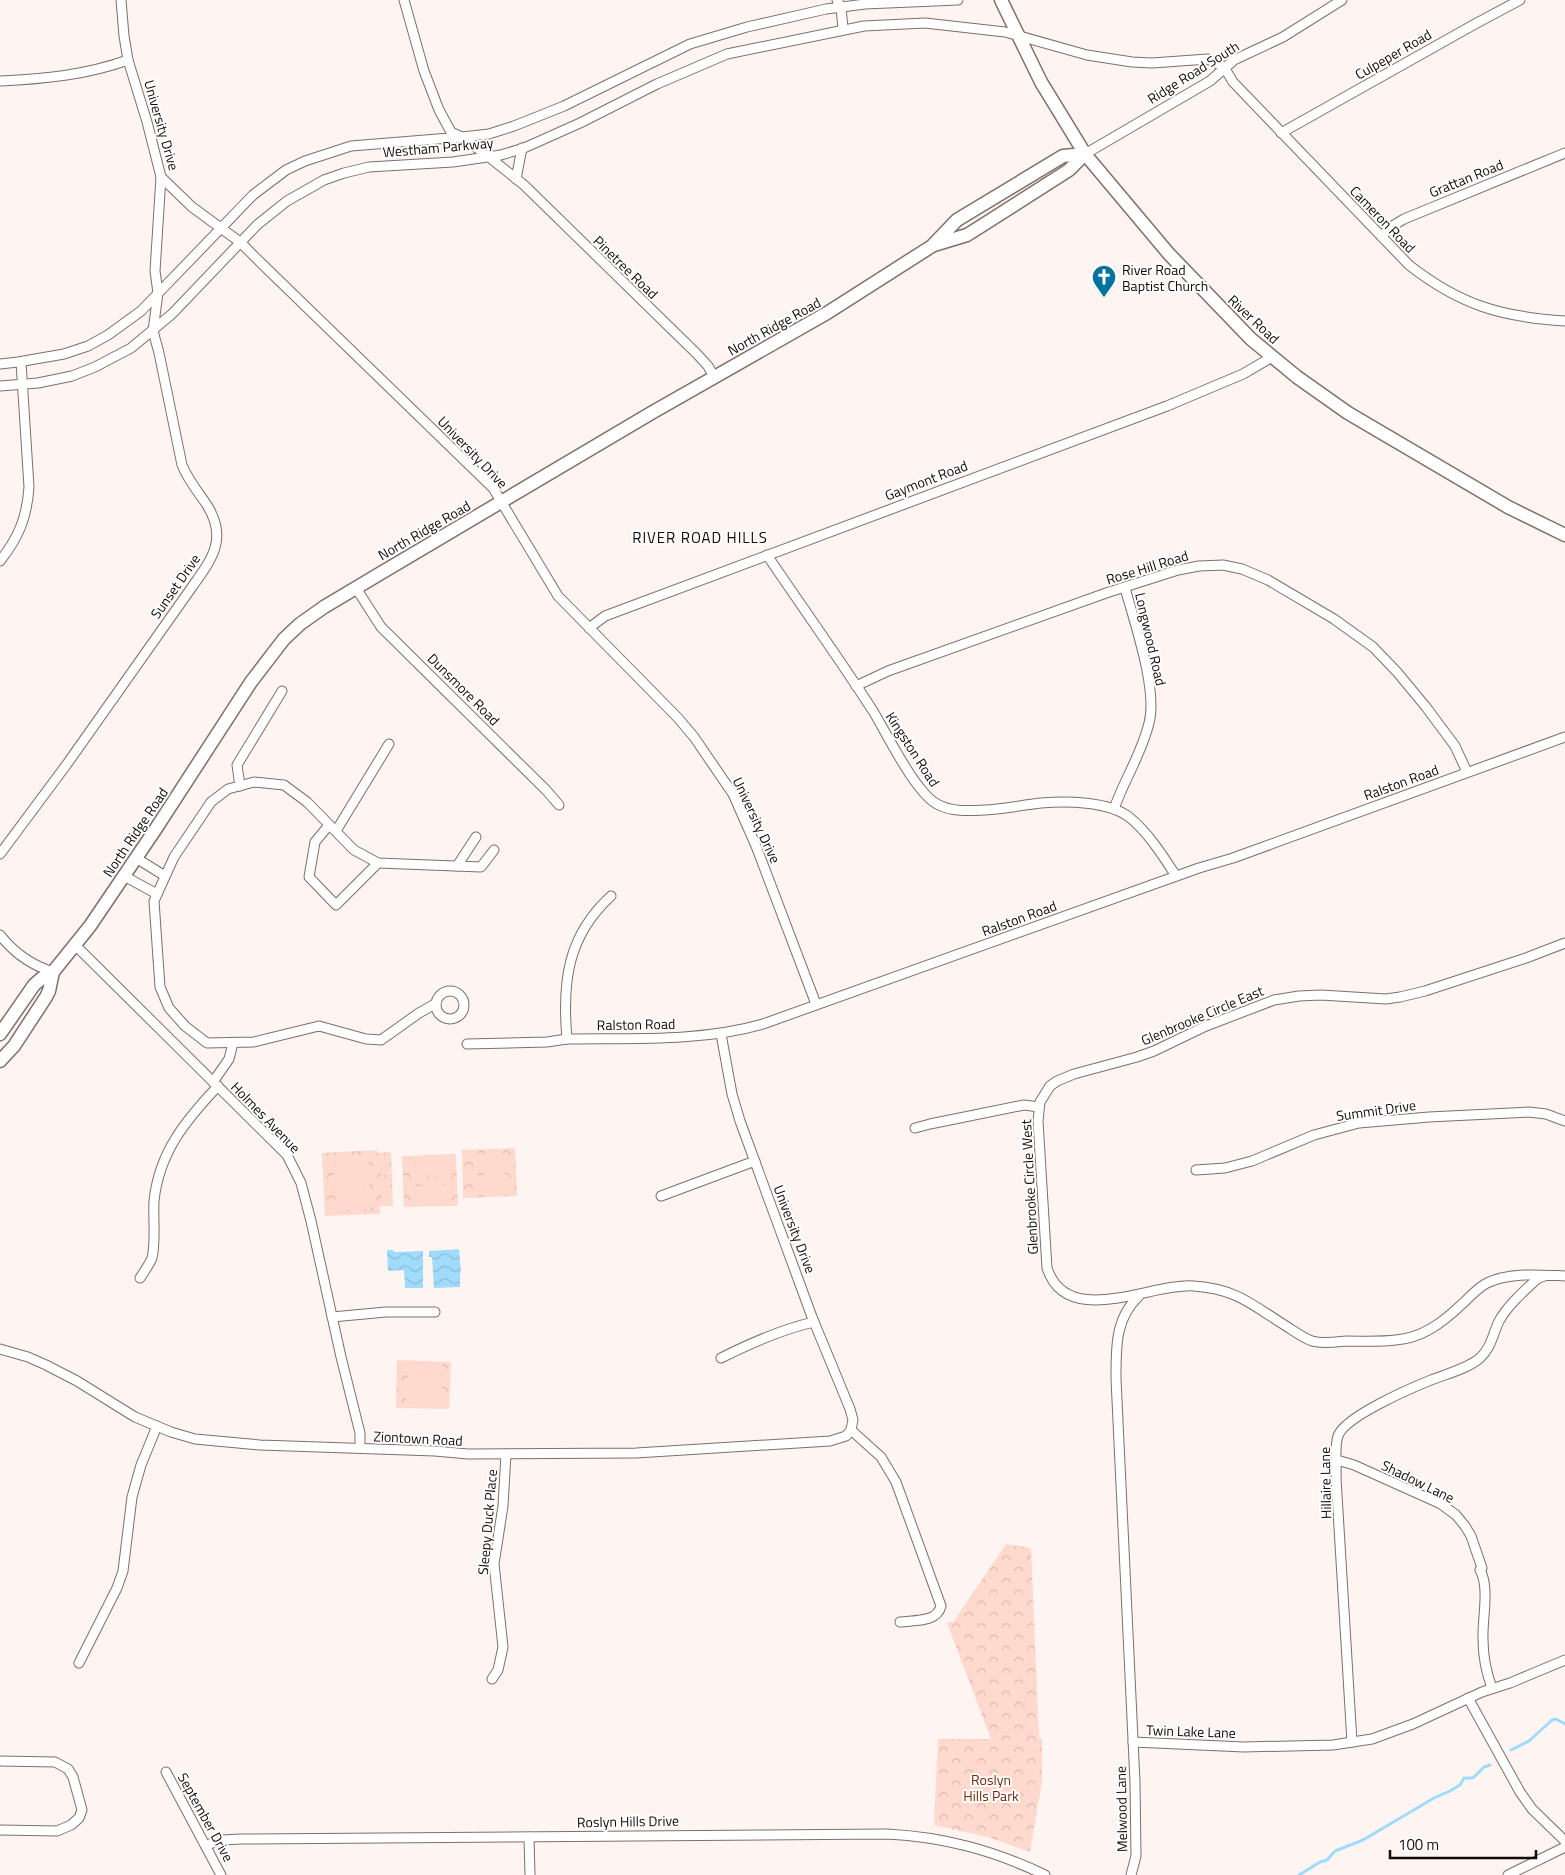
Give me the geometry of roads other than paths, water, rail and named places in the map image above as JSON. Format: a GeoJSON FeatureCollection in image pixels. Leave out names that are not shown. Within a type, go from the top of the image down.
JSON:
{"type":"FeatureCollection","features":[{"type":"Feature","properties":{"kind":"main road","name":"River Road"},"geometry":{"type":"LineString","coordinates":[[1001,0],[1053,103],[1085,154],[1186,273],[1251,339],[1297,377],[1348,413],[1500,503],[1565,535]]}},
{"type":"Feature","properties":{"kind":"main road","name":"North Ridge Road"},"geometry":{"type":"LineString","coordinates":[[932,246],[967,235],[1069,170],[1085,154]]}},
{"type":"Feature","properties":{"kind":"main road","name":"North Ridge Road"},"geometry":{"type":"LineString","coordinates":[[0,1034],[34,986],[42,978],[53,972],[75,945],[124,876],[251,682],[284,639],[310,616],[714,377],[828,314],[932,246],[957,220],[1063,156],[1085,154]]}},
{"type":"Feature","properties":{"kind":"main road","name":"North Ridge Road"},"geometry":{"type":"LineString","coordinates":[[0,1061],[14,1046],[46,997],[53,972]]}},
{"type":"Feature","properties":{"kind":"street","name":"University Drive"},"geometry":{"type":"LineString","coordinates":[[121,0],[128,60],[161,177],[192,207],[240,242],[493,488],[552,587],[694,737],[732,794],[756,846],[816,1004]]}},
{"type":"Feature","properties":{"kind":"street","name":"Pinetree Road"},"geometry":{"type":"LineString","coordinates":[[404,0],[424,71],[451,132],[462,137],[516,179],[689,346],[708,366],[714,377]]}},
{"type":"Feature","properties":{"kind":"street","name":"Westham Parkway"},"geometry":{"type":"LineString","coordinates":[[0,364],[64,354],[88,346],[108,335],[141,311],[221,227],[265,185],[305,160],[351,146],[489,134],[564,106],[627,73],[690,44],[747,27],[839,4],[958,0]]}},
{"type":"Feature","properties":{"kind":"street","name":"Ridge Road South"},"geometry":{"type":"LineString","coordinates":[[1085,154],[1210,81],[1224,67],[1243,55],[1283,37],[1342,0]]}},
{"type":"Feature","properties":{"kind":"street","name":"Culpeper Road"},"geometry":{"type":"LineString","coordinates":[[1281,133],[1520,0]]}},
{"type":"Feature","properties":{"kind":"street"},"geometry":{"type":"LineString","coordinates":[[839,4],[843,29]]}},
{"type":"Feature","properties":{"kind":"street","name":"Westham Parkway"},"geometry":{"type":"LineString","coordinates":[[0,386],[72,376],[95,367],[131,348],[153,331],[240,242],[287,201],[310,187],[344,173],[376,166],[435,163],[489,157],[522,148],[580,123],[677,74],[727,54],[843,29],[912,23],[956,26],[1017,34],[1087,55],[1118,60],[1152,63],[1208,59],[1224,67]]}},
{"type":"Feature","properties":{"kind":"street"},"geometry":{"type":"LineString","coordinates":[[0,81],[49,79],[79,74],[128,60]]}},
{"type":"Feature","properties":{"kind":"street","name":"Cameron Road"},"geometry":{"type":"LineString","coordinates":[[1224,67],[1233,82],[1281,133],[1409,265],[1431,282],[1473,304],[1517,316],[1565,321]]}},
{"type":"Feature","properties":{"kind":"street"},"geometry":{"type":"LineString","coordinates":[[516,179],[522,148]]}},
{"type":"Feature","properties":{"kind":"street","name":"Grattan Road"},"geometry":{"type":"LineString","coordinates":[[1381,236],[1394,225],[1412,215],[1565,153]]}},
{"type":"Feature","properties":{"kind":"street","name":"Sunset Drive"},"geometry":{"type":"LineString","coordinates":[[0,854],[67,764],[211,560],[215,550],[218,534],[214,520],[208,506],[186,476],[182,465],[153,331],[158,293],[155,271],[161,177]]}},
{"type":"Feature","properties":{"kind":"street","name":"Gaymont Road"},"geometry":{"type":"LineString","coordinates":[[589,628],[606,616],[1167,406],[1244,374],[1272,357]]}},
{"type":"Feature","properties":{"kind":"street"},"geometry":{"type":"LineString","coordinates":[[0,561],[21,528],[28,502],[29,487],[21,362]]}},
{"type":"Feature","properties":{"kind":"street","name":"Kingston Road"},"geometry":{"type":"LineString","coordinates":[[767,555],[856,686],[919,786],[930,799],[941,806],[966,811],[998,810],[1059,802],[1088,804],[1114,809],[1137,824],[1176,876]]}},
{"type":"Feature","properties":{"kind":"street","name":"Rose Hill Road"},"geometry":{"type":"LineString","coordinates":[[856,686],[888,671],[1178,570],[1208,565],[1242,569],[1268,580],[1334,619],[1373,647],[1426,707],[1455,746],[1467,772]]}},
{"type":"Feature","properties":{"kind":"street","name":"Dunsmore Road"},"geometry":{"type":"LineString","coordinates":[[356,588],[382,627],[559,805]]}},
{"type":"Feature","properties":{"kind":"street","name":"Longwood Road"},"geometry":{"type":"LineString","coordinates":[[1114,809],[1122,787],[1140,750],[1151,713],[1148,678],[1143,653],[1125,588]]}},
{"type":"Feature","properties":{"kind":"street"},"geometry":{"type":"LineString","coordinates":[[240,786],[237,765],[282,692]]}},
{"type":"Feature","properties":{"kind":"street","name":"Ralston Road"},"geometry":{"type":"LineString","coordinates":[[467,1044],[547,1042],[567,1039],[700,1036],[721,1034],[763,1024],[1176,876],[1233,858],[1565,737]]}},
{"type":"Feature","properties":{"kind":"street"},"geometry":{"type":"LineString","coordinates":[[378,863],[336,905],[309,877],[315,842],[333,828],[389,744]]}},
{"type":"Feature","properties":{"kind":"street"},"geometry":{"type":"LineString","coordinates":[[436,1004],[419,1013],[381,1040],[366,1039],[319,1026],[254,1042],[207,1043],[185,1026],[169,1008],[160,987],[154,901],[174,857],[211,802],[228,789],[254,782],[284,785],[308,802],[354,850],[378,863],[480,867],[494,850]]}},
{"type":"Feature","properties":{"kind":"street"},"geometry":{"type":"LineString","coordinates":[[457,866],[476,837]]}},
{"type":"Feature","properties":{"kind":"street"},"geometry":{"type":"LineString","coordinates":[[136,858],[165,876]]}},
{"type":"Feature","properties":{"kind":"street"},"geometry":{"type":"LineString","coordinates":[[124,876],[157,894]]}},
{"type":"Feature","properties":{"kind":"street"},"geometry":{"type":"LineString","coordinates":[[567,1039],[564,993],[568,967],[581,935],[597,908],[611,896]]}},
{"type":"Feature","properties":{"kind":"street"},"geometry":{"type":"LineString","coordinates":[[0,935],[30,963],[53,972]]}},
{"type":"Feature","properties":{"kind":"street","name":"Glenbrooke Circle East"},"geometry":{"type":"LineString","coordinates":[[1038,1107],[1043,1094],[1057,1081],[1074,1074],[1154,1051],[1206,1026],[1274,1000],[1322,995],[1386,999],[1400,998],[1526,958],[1565,942]]}},
{"type":"Feature","properties":{"kind":"street","name":"Holmes Avenue"},"geometry":{"type":"LineString","coordinates":[[75,945],[287,1155],[301,1183],[311,1221],[360,1433],[360,1448]]}},
{"type":"Feature","properties":{"kind":"street","name":"University Drive"},"geometry":{"type":"LineString","coordinates":[[721,1034],[732,1094],[740,1121],[814,1322],[850,1409],[853,1420],[851,1430]]}},
{"type":"Feature","properties":{"kind":"street"},"geometry":{"type":"LineString","coordinates":[[140,1278],[152,1256],[154,1200],[163,1162],[182,1126],[215,1084],[230,1059],[233,1043]]}},
{"type":"Feature","properties":{"kind":"street"},"geometry":{"type":"LineString","coordinates":[[915,1128],[1024,1105],[1038,1107]]}},
{"type":"Feature","properties":{"kind":"street","name":"Glenbrooke Circle West"},"geometry":{"type":"LineString","coordinates":[[1038,1107],[1045,1253],[1049,1274],[1060,1288],[1070,1295],[1085,1300],[1105,1300],[1140,1295],[1179,1286],[1192,1285],[1216,1288],[1248,1300],[1281,1323],[1313,1341],[1396,1340],[1415,1337],[1440,1323],[1487,1283],[1518,1276],[1565,1276]]}},
{"type":"Feature","properties":{"kind":"street","name":"Summit Drive"},"geometry":{"type":"LineString","coordinates":[[1196,1170],[1225,1168],[1252,1161],[1314,1134],[1366,1122],[1529,1112],[1546,1114],[1565,1121]]}},
{"type":"Feature","properties":{"kind":"street"},"geometry":{"type":"LineString","coordinates":[[661,1196],[754,1161]]}},
{"type":"Feature","properties":{"kind":"street","name":"Hillaire Lane"},"geometry":{"type":"LineString","coordinates":[[1352,1742],[1336,1478],[1338,1436],[1348,1423],[1419,1385],[1476,1361],[1487,1350],[1499,1321],[1506,1310],[1537,1279],[1547,1275]]}},
{"type":"Feature","properties":{"kind":"street","name":"Twin Lake Lane"},"geometry":{"type":"LineString","coordinates":[[1140,1295],[1128,1307],[1117,1335],[1116,1378],[1133,1742],[1244,1746],[1333,1745],[1372,1739],[1413,1724],[1492,1688],[1565,1660]]}},
{"type":"Feature","properties":{"kind":"street"},"geometry":{"type":"LineString","coordinates":[[332,1316],[386,1312],[435,1312]]}},
{"type":"Feature","properties":{"kind":"street"},"geometry":{"type":"LineString","coordinates":[[721,1358],[744,1346],[799,1325],[814,1322]]}},
{"type":"Feature","properties":{"kind":"street","name":"Ziontown Road"},"geometry":{"type":"LineString","coordinates":[[0,1349],[46,1365],[77,1381],[135,1417],[179,1434],[213,1441],[506,1454],[636,1453],[830,1441],[846,1436],[851,1430]]}},
{"type":"Feature","properties":{"kind":"street"},"geometry":{"type":"LineString","coordinates":[[78,1664],[117,1588],[122,1571],[132,1497],[141,1465],[157,1426]]}},
{"type":"Feature","properties":{"kind":"street"},"geometry":{"type":"LineString","coordinates":[[851,1430],[881,1457],[896,1482],[941,1606],[937,1615],[930,1618],[900,1622]]}},
{"type":"Feature","properties":{"kind":"street","name":"Sleepy Duck Place"},"geometry":{"type":"LineString","coordinates":[[492,1679],[498,1670],[504,1647],[494,1564],[503,1506],[506,1454]]}},
{"type":"Feature","properties":{"kind":"street","name":"Shadow Lane"},"geometry":{"type":"LineString","coordinates":[[1337,1460],[1354,1465],[1441,1504],[1456,1515],[1465,1526],[1471,1536],[1482,1568],[1480,1570],[1483,1575],[1484,1590],[1483,1655],[1486,1672],[1492,1688]]}},
{"type":"Feature","properties":{"kind":"street"},"geometry":{"type":"LineString","coordinates":[[1468,1698],[1520,1792],[1532,1809],[1565,1841]]}},
{"type":"Feature","properties":{"kind":"street","name":"Melwood Lane"},"geometry":{"type":"LineString","coordinates":[[1131,1875],[1136,1856],[1133,1742]]}},
{"type":"Feature","properties":{"kind":"street"},"geometry":{"type":"LineString","coordinates":[[0,1761],[55,1762],[68,1770],[73,1777],[82,1810],[79,1818],[71,1825],[57,1831],[0,1830]]}},
{"type":"Feature","properties":{"kind":"street","name":"September Drive"},"geometry":{"type":"LineString","coordinates":[[166,1772],[221,1875]]}},
{"type":"Feature","properties":{"kind":"street","name":"Roslyn Hills Drive"},"geometry":{"type":"LineString","coordinates":[[206,1845],[222,1840],[241,1839],[887,1834],[913,1835],[964,1844],[1007,1858],[1045,1875]]}},
{"type":"Feature","properties":{"kind":"street"},"geometry":{"type":"LineString","coordinates":[[529,1837],[530,1875]]}},
{"type":"Feature","properties":{"kind":"street"},"geometry":{"type":"LineString","coordinates":[[1508,1875],[1565,1847]]}},
{"type":"Feature","properties":{"kind":"water"},"geometry":{"type":"Polygon","coordinates":[[[459,1249],[460,1287],[434,1288],[432,1257],[429,1257],[429,1251],[459,1249]]]}},
{"type":"Feature","properties":{"kind":"water"},"geometry":{"type":"Polygon","coordinates":[[[387,1250],[393,1250],[394,1252],[423,1251],[423,1288],[405,1288],[404,1270],[388,1271],[387,1250]]]}},
{"type":"Feature","properties":{"kind":"waterway"},"geometry":{"type":"LineString","coordinates":[[1511,1750],[1529,1741],[1552,1720],[1556,1719],[1565,1724]]}},
{"type":"Feature","properties":{"kind":"waterway"},"geometry":{"type":"LineString","coordinates":[[1299,1875],[1320,1862],[1327,1860],[1335,1851],[1363,1840],[1434,1798],[1460,1785],[1464,1778],[1473,1778],[1484,1767],[1490,1765]]}},
{"type":"Feature","properties":{"kind":"place","name":"River Road Baptist Church"},"geometry":{"type":"Point","coordinates":[1104,298]}},
{"type":"Feature","properties":{"kind":"district","name":"RIVER ROAD HILLS"},"geometry":{"type":"Point","coordinates":[700,537]}},
{"type":"Feature","properties":{"kind":"park label","name":"Roslyn Hills Park"},"geometry":{"type":"Point","coordinates":[991,1788]}}]}
